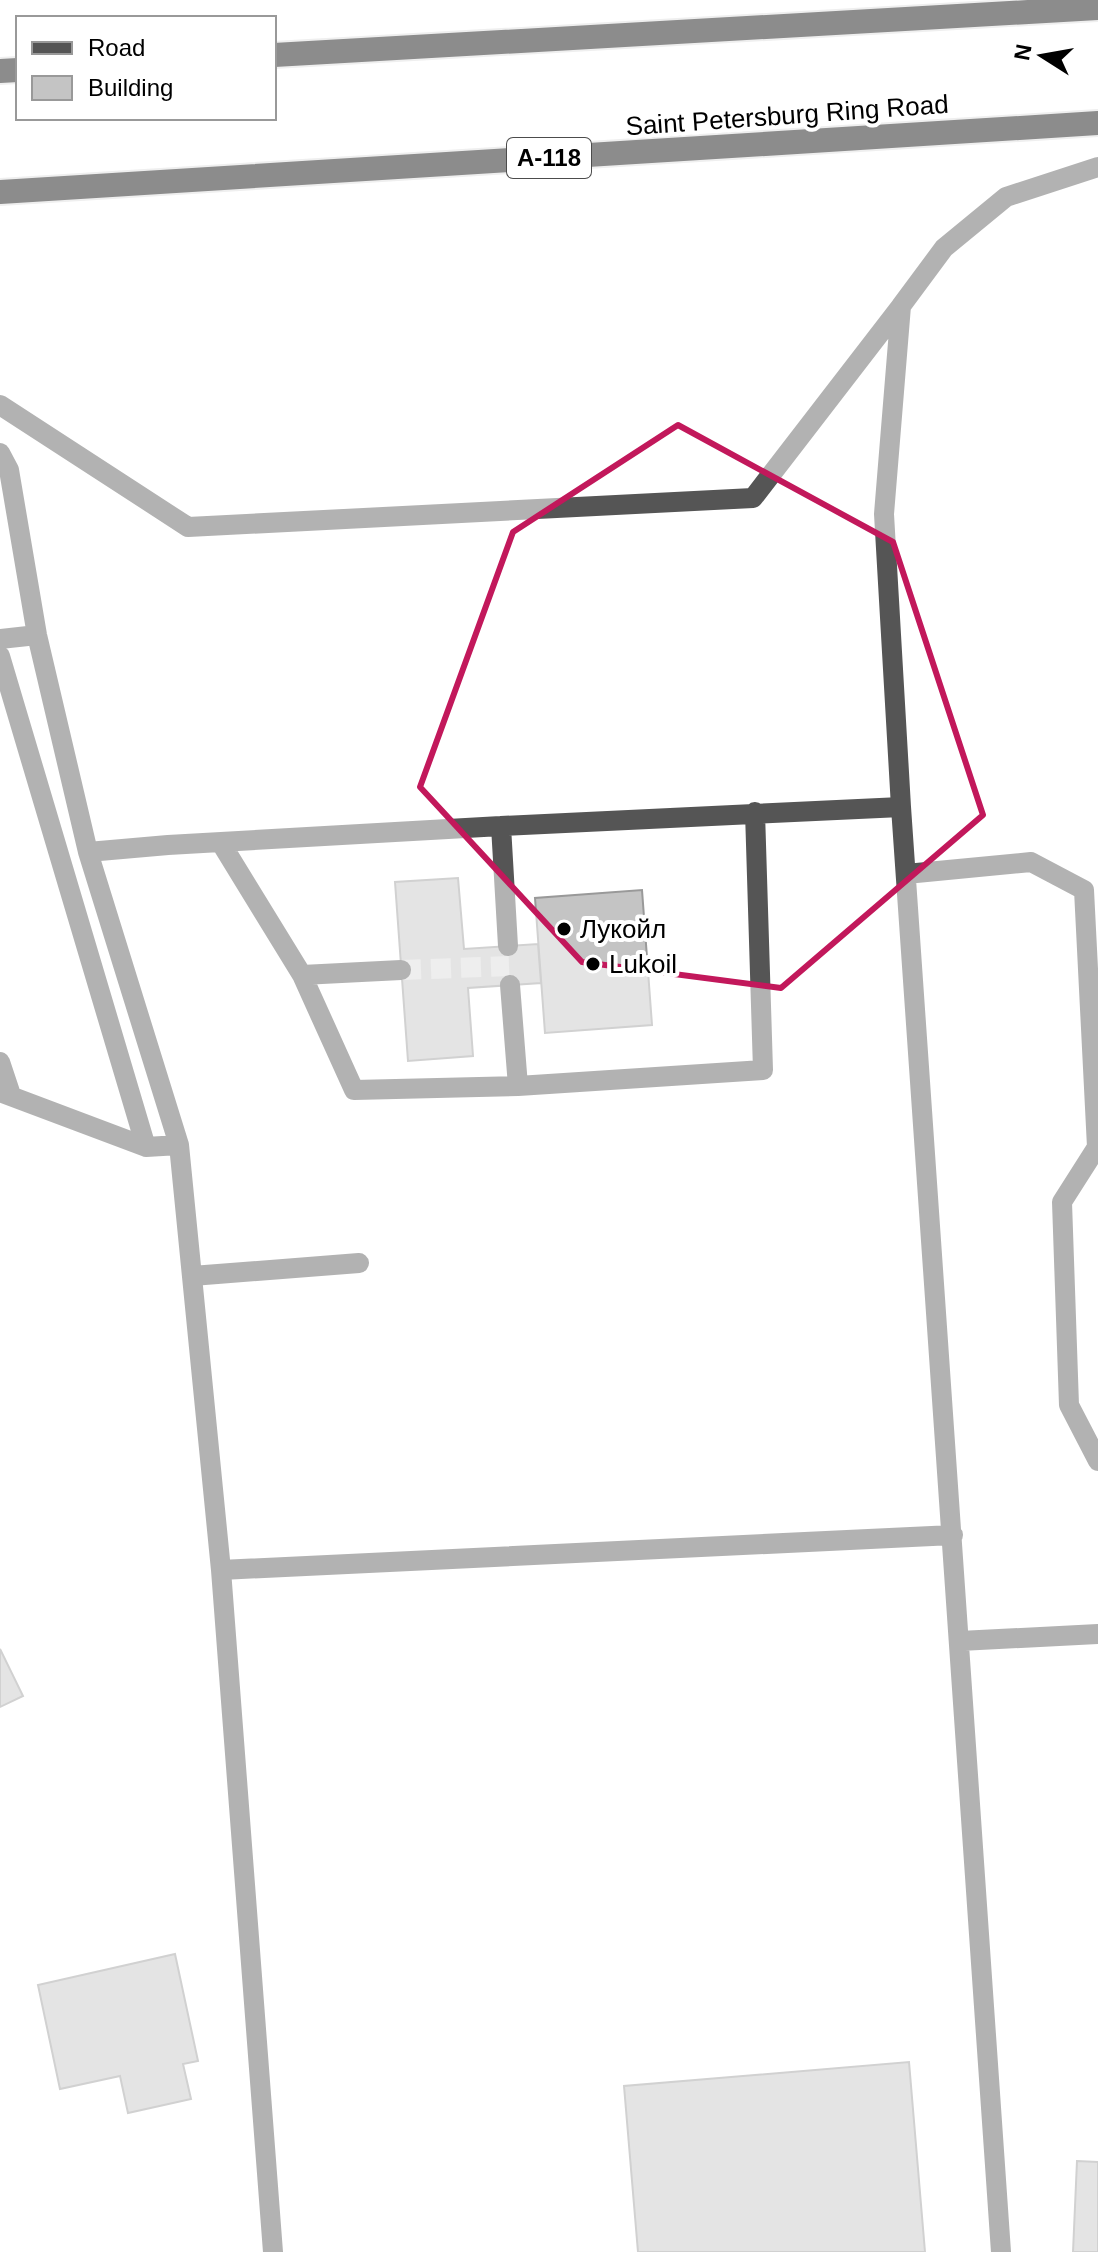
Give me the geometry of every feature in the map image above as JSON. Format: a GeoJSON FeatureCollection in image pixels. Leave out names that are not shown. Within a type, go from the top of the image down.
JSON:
{"type":"FeatureCollection","features":[{"type":"Feature","properties":{"kind":"highway"},"geometry":{"type":"LineString","coordinates":[[276,55],[1098,8]]}},
{"type":"Feature","properties":{"kind":"highway","name":"Saint Petersburg Ring Road"},"geometry":{"type":"LineString","coordinates":[[0,192],[1098,123]]}},
{"type":"Feature","properties":{"kind":"street"},"geometry":{"type":"LineString","coordinates":[[0,405],[188,527],[753,498],[944,248],[1006,197],[1098,167]]}},
{"type":"Feature","properties":{"kind":"street"},"geometry":{"type":"LineString","coordinates":[[901,306],[884,514],[901,807],[1001,2252]]}},
{"type":"Feature","properties":{"kind":"street"},"geometry":{"type":"LineString","coordinates":[[0,453],[9,470],[37,635],[88,852],[179,1145],[221,1570],[273,2252]]}},
{"type":"Feature","properties":{"kind":"street"},"geometry":{"type":"LineString","coordinates":[[0,639],[37,635]]}},
{"type":"Feature","properties":{"kind":"street"},"geometry":{"type":"LineString","coordinates":[[0,656],[146,1147]]}},
{"type":"Feature","properties":{"kind":"street"},"geometry":{"type":"LineString","coordinates":[[88,852],[501,826],[901,807]]}},
{"type":"Feature","properties":{"kind":"street"},"geometry":{"type":"LineString","coordinates":[[221,843],[302,975],[354,1090],[518,1086],[763,1070],[755,812]]}},
{"type":"Feature","properties":{"kind":"street"},"geometry":{"type":"LineString","coordinates":[[501,826],[508,946]]}},
{"type":"Feature","properties":{"kind":"street"},"geometry":{"type":"LineString","coordinates":[[906,874],[1031,862],[1084,890],[1097,1147],[1062,1202],[1069,1405],[1098,1461]]}},
{"type":"Feature","properties":{"kind":"street"},"geometry":{"type":"LineString","coordinates":[[302,975],[401,970]]}},
{"type":"Feature","properties":{"kind":"street"},"geometry":{"type":"LineString","coordinates":[[510,985],[518,1086]]}},
{"type":"Feature","properties":{"kind":"street"},"geometry":{"type":"LineString","coordinates":[[0,1062],[6,1094],[146,1147],[179,1145]]}},
{"type":"Feature","properties":{"kind":"street"},"geometry":{"type":"LineString","coordinates":[[192,1276],[359,1263]]}},
{"type":"Feature","properties":{"kind":"street"},"geometry":{"type":"LineString","coordinates":[[221,1570],[953,1535]]}},
{"type":"Feature","properties":{"kind":"street"},"geometry":{"type":"LineString","coordinates":[[960,1641],[1098,1634]]}},
{"type":"Feature","properties":{"kind":"highlighted area"},"geometry":{"type":"Polygon","coordinates":[[[678,425],[893,542],[983,815],[781,988],[582,962],[420,787],[513,532],[678,425]]]}},
{"type":"Feature","properties":{"kind":"building"},"geometry":{"type":"Polygon","coordinates":[[[458,878],[464,949],[538,944],[541,983],[468,988],[473,1056],[408,1061],[395,882],[458,878]]]}},
{"type":"Feature","properties":{"kind":"building","name":"Lukoil"},"geometry":{"type":"Polygon","coordinates":[[[642,890],[652,1025],[545,1033],[535,898],[642,890]]]}},
{"type":"Feature","properties":{"kind":"building"},"geometry":{"type":"Polygon","coordinates":[[[0,1649],[23,1696],[0,1707],[0,1649]]]}},
{"type":"Feature","properties":{"kind":"building"},"geometry":{"type":"Polygon","coordinates":[[[175,1954],[198,2061],[183,2064],[191,2099],[128,2113],[120,2076],[60,2089],[38,1985],[175,1954]]]}},
{"type":"Feature","properties":{"kind":"building"},"geometry":{"type":"Polygon","coordinates":[[[909,2062],[925,2252],[638,2252],[624,2086],[909,2062]]]}},
{"type":"Feature","properties":{"kind":"building"},"geometry":{"type":"Polygon","coordinates":[[[1077,2161],[1098,2162],[1098,2252],[1073,2252],[1077,2161]]]}},
{"type":"Feature","properties":{"kind":"tunnel"},"geometry":{"type":"LineString","coordinates":[[401,970],[509,966]]}},
{"type":"Feature","properties":{"kind":"place","name":"Лукойл"},"geometry":{"type":"Point","coordinates":[564,929]}},
{"type":"Feature","properties":{"kind":"place","name":"Lukoil"},"geometry":{"type":"Point","coordinates":[593,964]}}]}
